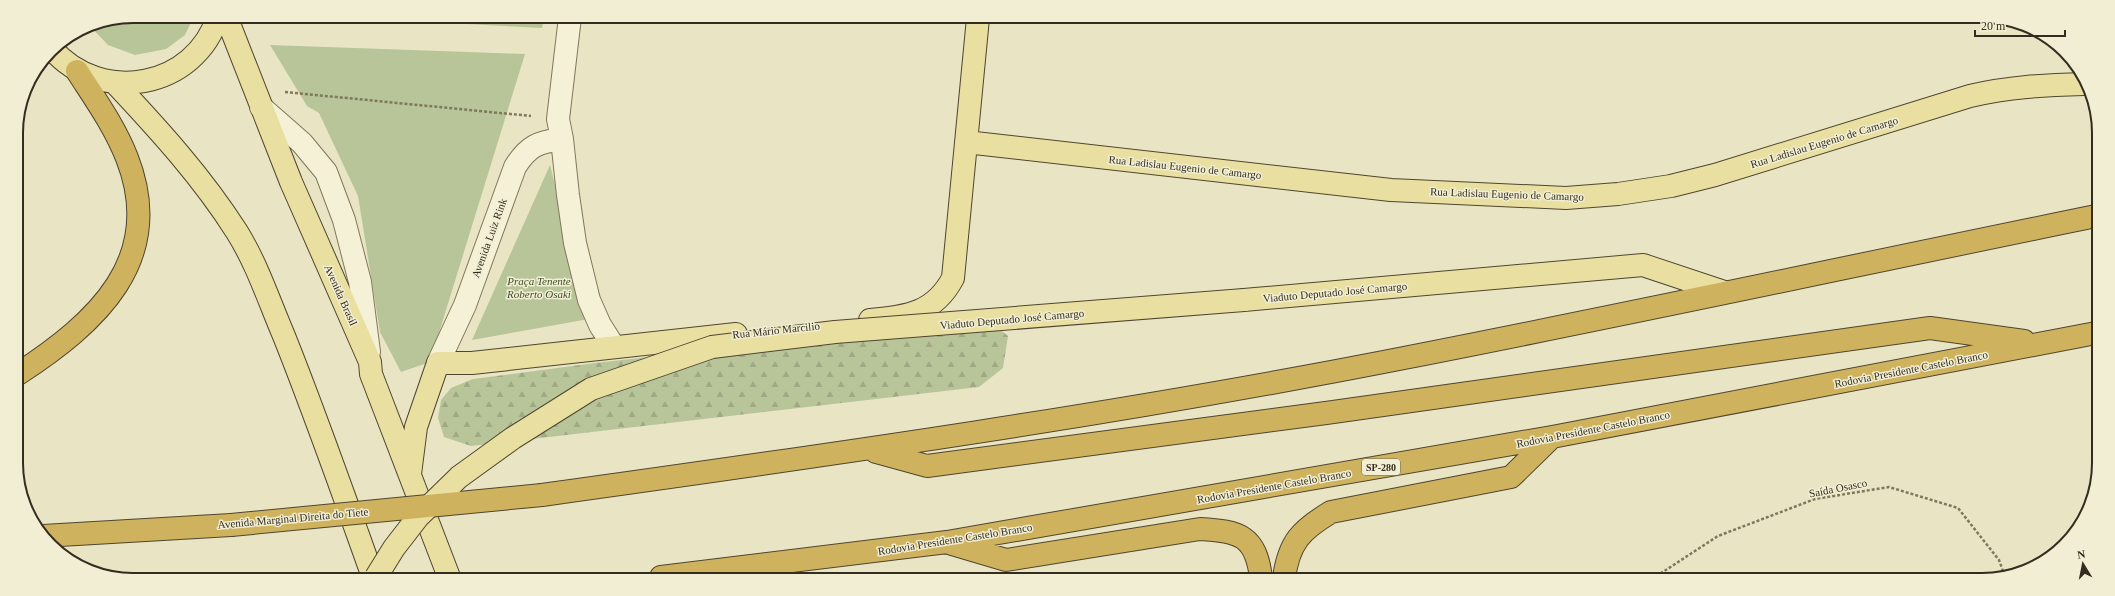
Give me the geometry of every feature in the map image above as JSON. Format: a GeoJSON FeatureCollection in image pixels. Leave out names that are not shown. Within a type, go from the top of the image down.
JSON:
{"type":"FeatureCollection","features":[{"type":"Feature","properties":{"kind":"highway"},"geometry":{"type":"LineString","coordinates":[[23,371],[47,355],[80,329],[112,294],[129,265],[137,239],[140,210],[136,185],[127,158],[114,131],[77,71]]}},
{"type":"Feature","properties":{"kind":"highway","name":"Avenida Marginal Direita do Tiete"},"geometry":{"type":"LineString","coordinates":[[50,536],[231,525],[542,495],[868,450],[1190,397],[1373,364],[2092,217]]}},
{"type":"Feature","properties":{"kind":"highway"},"geometry":{"type":"LineString","coordinates":[[868,450],[927,466],[1326,413],[1930,328],[2043,344]]}},
{"type":"Feature","properties":{"kind":"highway","name":"Rodovia Presidente Castelo Branco"},"geometry":{"type":"LineString","coordinates":[[694,573],[947,542],[1552,438],[2092,334]]}},
{"type":"Feature","properties":{"kind":"highway"},"geometry":{"type":"LineString","coordinates":[[1285,573],[1289,554],[1300,534],[1311,524],[1331,512],[1511,476],[1552,438]]}},
{"type":"Feature","properties":{"kind":"highway"},"geometry":{"type":"LineString","coordinates":[[947,542],[1006,560],[1200,529],[1217,530],[1233,532],[1244,538],[1253,548],[1259,563],[1260,573]]}},
{"type":"Feature","properties":{"kind":"main road"},"geometry":{"type":"LineString","coordinates":[[56,54],[60,59],[77,71],[96,79],[115,83],[135,83],[155,79],[174,70],[191,58],[205,43],[215,23]]}},
{"type":"Feature","properties":{"kind":"main road","name":"Avenida Brasil"},"geometry":{"type":"LineString","coordinates":[[229,23],[291,182],[370,362],[371,374],[447,573]]}},
{"type":"Feature","properties":{"kind":"main road","name":"Rua Mário Marcilio"},"geometry":{"type":"LineString","coordinates":[[438,363],[472,363],[874,320],[907,315],[929,306],[941,298],[953,278],[978,23]]}},
{"type":"Feature","properties":{"kind":"main road"},"geometry":{"type":"LineString","coordinates":[[115,83],[177,150],[205,184],[238,233],[248,253],[304,387],[374,573]]}},
{"type":"Feature","properties":{"kind":"main road","name":"Rua Ladislau Eugenio de Camargo"},"geometry":{"type":"LineString","coordinates":[[966,142],[1391,190],[1566,198],[1618,194],[1671,186],[1716,175],[1970,96],[1996,90],[2035,85],[2081,84]]}},
{"type":"Feature","properties":{"kind":"main road","name":"Viaduto Deputado José Camargo"},"geometry":{"type":"LineString","coordinates":[[378,573],[394,548],[418,517],[459,477],[513,438],[591,389],[712,347],[835,332],[1244,300],[1643,265],[1724,292]]}},
{"type":"Feature","properties":{"kind":"main road"},"geometry":{"type":"LineString","coordinates":[[410,474],[416,427],[438,363]]}},
{"type":"Feature","properties":{"kind":"street"},"geometry":{"type":"LineString","coordinates":[[569,23],[560,129],[575,243],[589,300],[600,326],[614,347]]}},
{"type":"Feature","properties":{"kind":"street"},"geometry":{"type":"LineString","coordinates":[[257,98],[302,143],[326,172],[344,220],[360,282],[370,362]]}},
{"type":"Feature","properties":{"kind":"street","name":"Avenida Luiz Rink"},"geometry":{"type":"LineString","coordinates":[[438,363],[465,305],[515,167],[525,151],[560,129]]}},
{"type":"Feature","properties":{"kind":"path"},"geometry":{"type":"LineString","coordinates":[[257,98],[560,129]]}},
{"type":"Feature","properties":{"kind":"path","name":"Saída Osasco"},"geometry":{"type":"LineString","coordinates":[[1661,573],[1718,536],[1815,499],[1888,487],[1958,508],[1999,560],[2003,571]]}},
{"type":"Feature","properties":{"kind":"green space"},"geometry":{"type":"Polygon","coordinates":[[[191,23],[185,35],[166,49],[135,55],[108,45],[94,30],[119,24],[191,23]]]}},
{"type":"Feature","properties":{"kind":"green space"},"geometry":{"type":"Polygon","coordinates":[[[447,23],[543,23],[542,28],[447,23]]]}},
{"type":"Feature","properties":{"kind":"green space"},"geometry":{"type":"Polygon","coordinates":[[[270,45],[525,54],[430,362],[401,372],[380,332],[358,196],[319,113],[307,106],[270,45]]]}},
{"type":"Feature","properties":{"kind":"green space","name":"Praça Tenente Roberto Osaki"},"geometry":{"type":"Polygon","coordinates":[[[550,165],[589,319],[472,340],[550,165]]]}},
{"type":"Feature","properties":{"kind":"green space"},"geometry":{"type":"Polygon","coordinates":[[[976,310],[1008,336],[1003,368],[979,387],[471,446],[444,437],[438,418],[441,400],[451,388],[473,379],[595,363],[916,327],[976,310]]]}}]}
